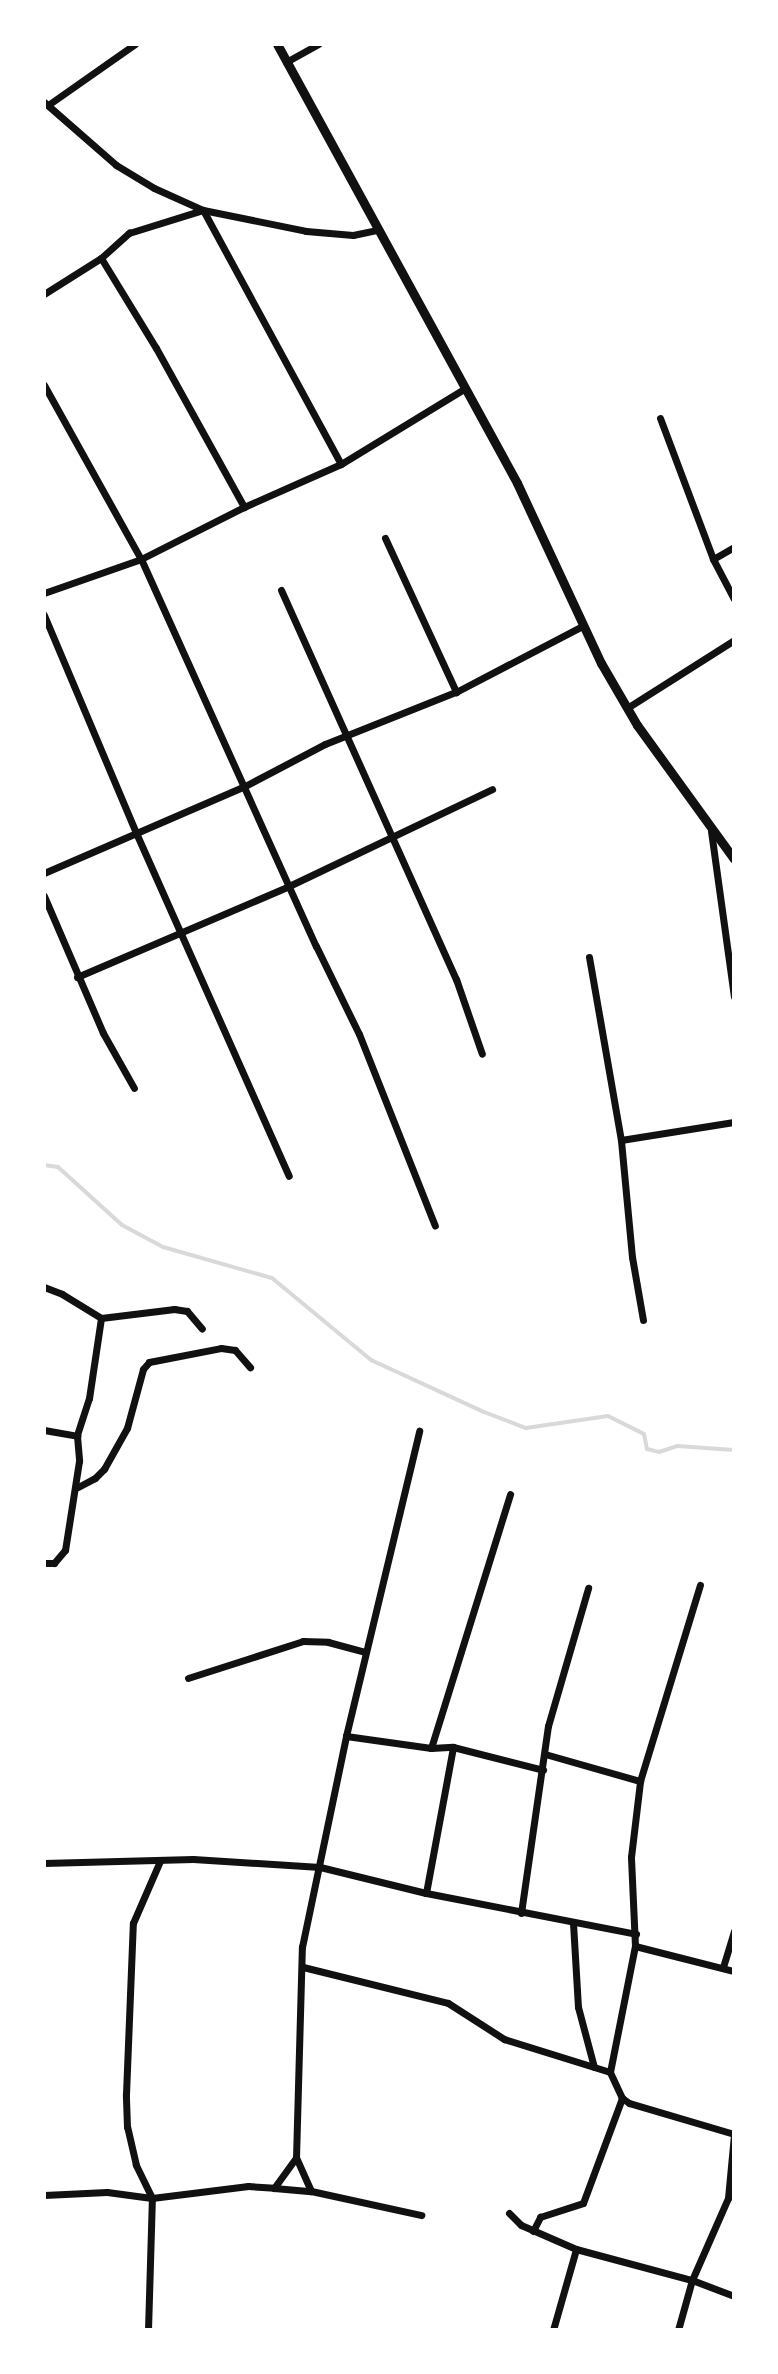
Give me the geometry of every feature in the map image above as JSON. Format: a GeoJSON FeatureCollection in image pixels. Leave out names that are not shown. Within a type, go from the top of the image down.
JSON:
{"type":"FeatureCollection","features":[{"type":"Feature","properties":{"kind":"street"},"geometry":{"type":"LineString","coordinates":[[277,44],[517,483],[627,708],[711,831],[734,859]]}},
{"type":"Feature","properties":{"kind":"street"},"geometry":{"type":"LineString","coordinates":[[286,62],[318,44]]}},
{"type":"Feature","properties":{"kind":"street"},"geometry":{"type":"LineString","coordinates":[[132,45],[46,104],[116,165],[154,188],[203,210],[306,231],[353,235],[377,230]]}},
{"type":"Feature","properties":{"kind":"street"},"geometry":{"type":"LineString","coordinates":[[44,294],[101,258],[129,233],[203,210]]}},
{"type":"Feature","properties":{"kind":"street"},"geometry":{"type":"LineString","coordinates":[[203,210],[341,464]]}},
{"type":"Feature","properties":{"kind":"street"},"geometry":{"type":"LineString","coordinates":[[101,258],[156,348],[244,507]]}},
{"type":"Feature","properties":{"kind":"street"},"geometry":{"type":"LineString","coordinates":[[44,385],[141,559],[378,1078],[435,1226]]}},
{"type":"Feature","properties":{"kind":"street"},"geometry":{"type":"LineString","coordinates":[[44,593],[141,559],[244,507],[341,464],[464,389]]}},
{"type":"Feature","properties":{"kind":"street"},"geometry":{"type":"LineString","coordinates":[[660,418],[713,559],[734,599]]}},
{"type":"Feature","properties":{"kind":"street"},"geometry":{"type":"LineString","coordinates":[[385,538],[456,692]]}},
{"type":"Feature","properties":{"kind":"street"},"geometry":{"type":"LineString","coordinates":[[713,559],[734,547]]}},
{"type":"Feature","properties":{"kind":"street"},"geometry":{"type":"LineString","coordinates":[[281,590],[456,979],[482,1054]]}},
{"type":"Feature","properties":{"kind":"street"},"geometry":{"type":"LineString","coordinates":[[44,615],[137,835],[289,1176]]}},
{"type":"Feature","properties":{"kind":"street"},"geometry":{"type":"LineString","coordinates":[[44,873],[245,786],[347,735],[456,692],[584,625]]}},
{"type":"Feature","properties":{"kind":"street"},"geometry":{"type":"LineString","coordinates":[[627,708],[734,640]]}},
{"type":"Feature","properties":{"kind":"street"},"geometry":{"type":"LineString","coordinates":[[77,977],[289,886],[492,789]]}},
{"type":"Feature","properties":{"kind":"street"},"geometry":{"type":"LineString","coordinates":[[711,831],[734,996]]}},
{"type":"Feature","properties":{"kind":"street"},"geometry":{"type":"LineString","coordinates":[[44,896],[77,977],[134,1088]]}},
{"type":"Feature","properties":{"kind":"street"},"geometry":{"type":"LineString","coordinates":[[589,957],[621,1140],[629,1231],[643,1320]]}},
{"type":"Feature","properties":{"kind":"street"},"geometry":{"type":"LineString","coordinates":[[621,1140],[734,1122]]}},
{"type":"Feature","properties":{"kind":"street"},"geometry":{"type":"LineString","coordinates":[[44,1287],[62,1294],[101,1318],[174,1309],[187,1311],[202,1329]]}},
{"type":"Feature","properties":{"kind":"street"},"geometry":{"type":"LineString","coordinates":[[44,1563],[54,1563],[65,1550],[78,1487],[77,1436],[89,1398],[101,1318]]}},
{"type":"Feature","properties":{"kind":"street"},"geometry":{"type":"LineString","coordinates":[[78,1487],[104,1469],[127,1428],[143,1369],[149,1362],[221,1348],[235,1350],[250,1367]]}},
{"type":"Feature","properties":{"kind":"street"},"geometry":{"type":"LineString","coordinates":[[44,1430],[77,1436]]}},
{"type":"Feature","properties":{"kind":"street"},"geometry":{"type":"LineString","coordinates":[[311,2191],[296,2158],[302,1947],[346,1736],[419,1431]]}},
{"type":"Feature","properties":{"kind":"street"},"geometry":{"type":"LineString","coordinates":[[431,1748],[510,1494]]}},
{"type":"Feature","properties":{"kind":"street"},"geometry":{"type":"LineString","coordinates":[[533,2231],[540,2217],[583,2203],[622,2098],[610,2072],[635,1946],[631,1857],[640,1781],[700,1585]]}},
{"type":"Feature","properties":{"kind":"street"},"geometry":{"type":"LineString","coordinates":[[521,1913],[555,1695],[588,1588]]}},
{"type":"Feature","properties":{"kind":"street"},"geometry":{"type":"LineString","coordinates":[[188,1678],[303,1641],[328,1642],[366,1652]]}},
{"type":"Feature","properties":{"kind":"street"},"geometry":{"type":"LineString","coordinates":[[346,1736],[431,1748],[453,1747],[543,1770]]}},
{"type":"Feature","properties":{"kind":"street"},"geometry":{"type":"LineString","coordinates":[[426,1893],[453,1747]]}},
{"type":"Feature","properties":{"kind":"street"},"geometry":{"type":"LineString","coordinates":[[545,1754],[640,1781]]}},
{"type":"Feature","properties":{"kind":"street"},"geometry":{"type":"LineString","coordinates":[[44,1863],[193,1859],[320,1867],[426,1893],[636,1934]]}},
{"type":"Feature","properties":{"kind":"street"},"geometry":{"type":"LineString","coordinates":[[148,2330],[152,2198],[134,2157],[127,2127],[126,2094],[133,1923],[160,1861]]}},
{"type":"Feature","properties":{"kind":"street"},"geometry":{"type":"LineString","coordinates":[[573,1923],[579,2016],[594,2067]]}},
{"type":"Feature","properties":{"kind":"street"},"geometry":{"type":"LineString","coordinates":[[723,1967],[734,1931]]}},
{"type":"Feature","properties":{"kind":"street"},"geometry":{"type":"LineString","coordinates":[[635,1946],[734,1971]]}},
{"type":"Feature","properties":{"kind":"street"},"geometry":{"type":"LineString","coordinates":[[303,1967],[448,2003],[504,2039],[610,2072]]}},
{"type":"Feature","properties":{"kind":"street"},"geometry":{"type":"LineString","coordinates":[[622,2098],[734,2134],[728,2198],[692,2280],[678,2330]]}},
{"type":"Feature","properties":{"kind":"street"},"geometry":{"type":"LineString","coordinates":[[274,2188],[296,2158]]}},
{"type":"Feature","properties":{"kind":"street"},"geometry":{"type":"LineString","coordinates":[[44,2195],[107,2192],[152,2198],[248,2186],[311,2191],[421,2215]]}},
{"type":"Feature","properties":{"kind":"street"},"geometry":{"type":"LineString","coordinates":[[509,2213],[533,2231],[576,2249],[692,2280],[734,2296]]}},
{"type":"Feature","properties":{"kind":"street"},"geometry":{"type":"LineString","coordinates":[[553,2330],[576,2249]]}},
{"type":"Feature","properties":{"kind":"waterway"},"geometry":{"type":"LineString","coordinates":[[44,1165],[58,1167],[122,1225],[163,1247],[272,1278],[371,1360],[484,1412],[526,1428],[608,1416],[644,1434],[647,1449],[659,1452],[677,1446],[734,1450]]}}]}
